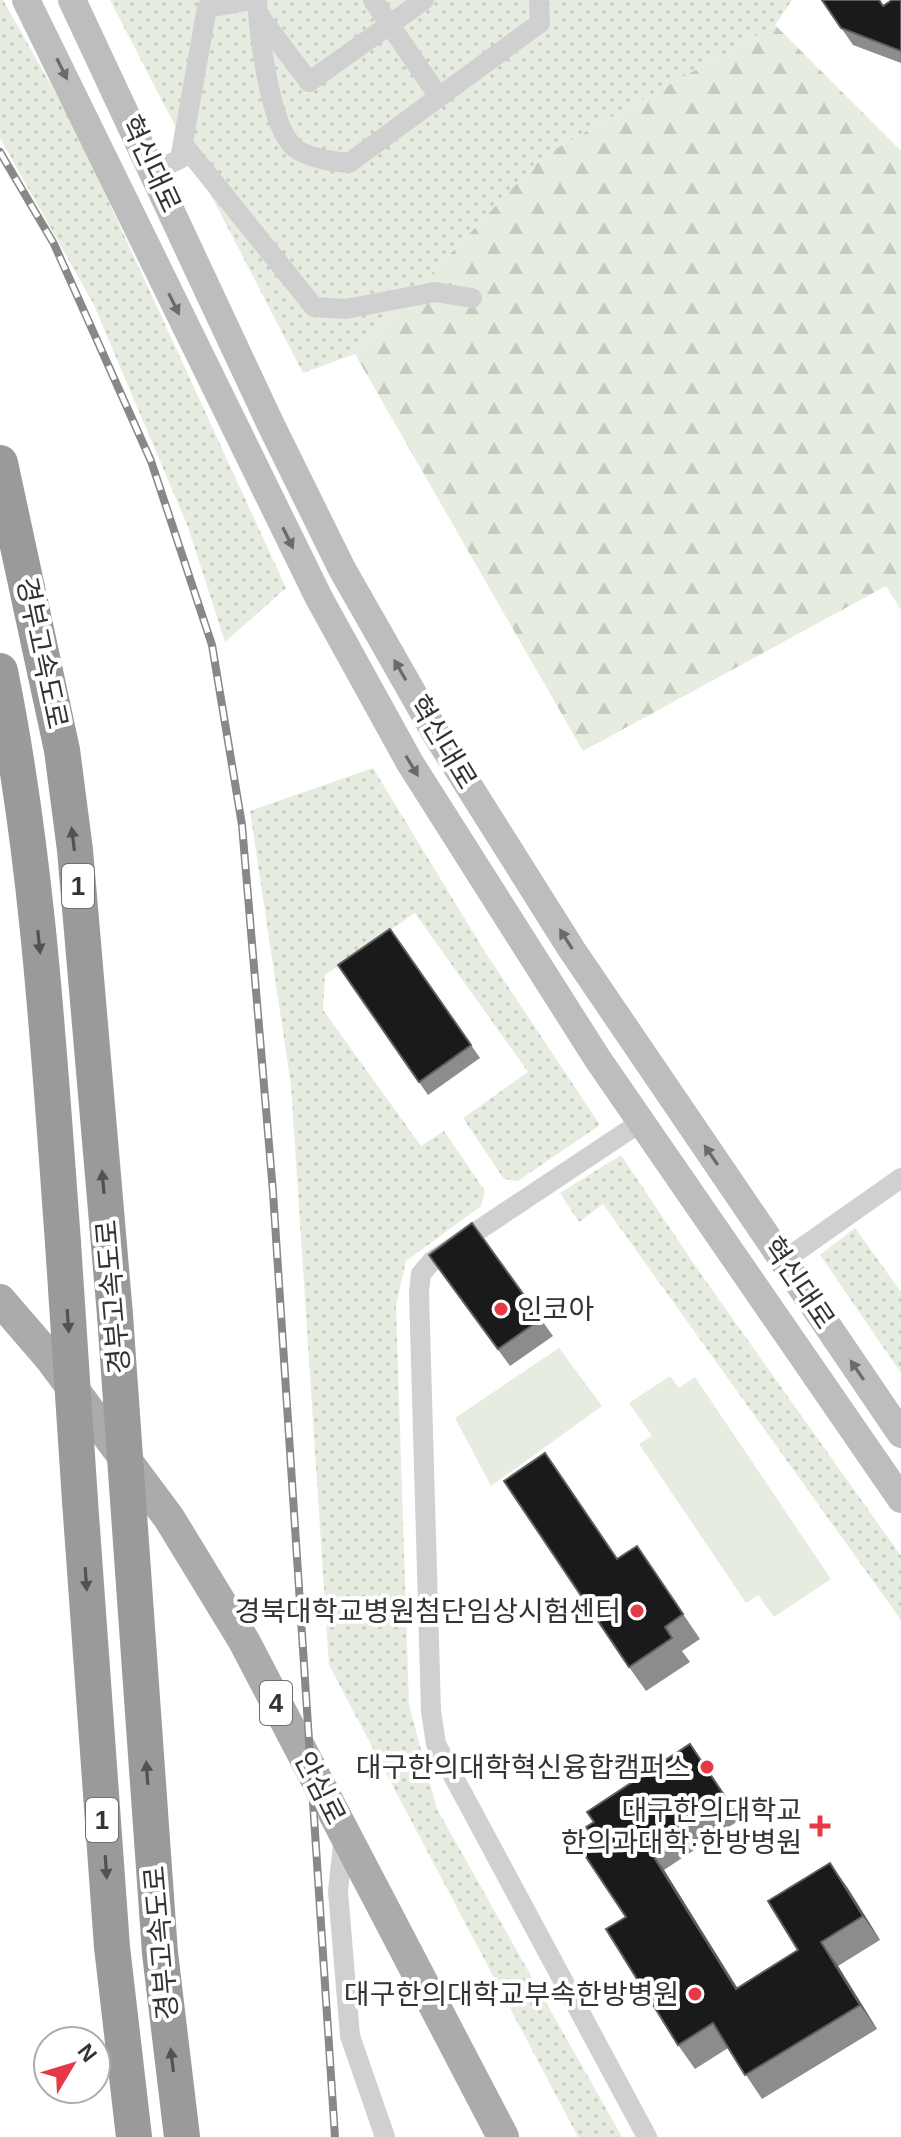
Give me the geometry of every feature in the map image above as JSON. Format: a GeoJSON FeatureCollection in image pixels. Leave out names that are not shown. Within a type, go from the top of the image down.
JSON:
{"type":"FeatureCollection","features":[{"type":"Feature","properties":{"kind":"highway","name":"경부고속도로"},"geometry":{"type":"LineString","coordinates":[[0,463],[46,667],[64,764],[75,850],[115,1315],[160,1953],[182,2137]]}},
{"type":"Feature","properties":{"kind":"highway","name":"경부고속도로"},"geometry":{"type":"LineString","coordinates":[[0,671],[11,724],[39,939],[112,1947],[134,2137]]}},
{"type":"Feature","properties":{"kind":"main road"},"geometry":{"type":"LineString","coordinates":[[26,0],[319,598],[410,763],[597,1058],[901,1499]]}},
{"type":"Feature","properties":{"kind":"main road","name":"혁신대로"},"geometry":{"type":"LineString","coordinates":[[72,0],[270,423],[342,569],[436,734],[572,950],[901,1434]]}},
{"type":"Feature","properties":{"kind":"main road","name":"안심로"},"geometry":{"type":"LineString","coordinates":[[0,1300],[50,1358],[169,1518],[244,1641],[503,2137]]}},
{"type":"Feature","properties":{"kind":"street"},"geometry":{"type":"LineString","coordinates":[[373,0],[439,97]]}},
{"type":"Feature","properties":{"kind":"street"},"geometry":{"type":"LineString","coordinates":[[256,5],[309,82],[424,0]]}},
{"type":"Feature","properties":{"kind":"street"},"geometry":{"type":"LineString","coordinates":[[256,5],[276,118],[292,146],[329,162],[349,163],[540,23],[539,0]]}},
{"type":"Feature","properties":{"kind":"street"},"geometry":{"type":"LineString","coordinates":[[154,171],[180,159],[207,8],[256,5]]}},
{"type":"Feature","properties":{"kind":"street"},"geometry":{"type":"LineString","coordinates":[[183,144],[314,307],[346,309],[435,292],[472,298]]}},
{"type":"Feature","properties":{"kind":"street"},"geometry":{"type":"LineString","coordinates":[[641,1122],[432,1261],[421,1274],[419,1292],[431,1711],[436,1744],[647,2137]]}},
{"type":"Feature","properties":{"kind":"street"},"geometry":{"type":"LineString","coordinates":[[783,1261],[901,1178]]}},
{"type":"Feature","properties":{"kind":"street"},"geometry":{"type":"LineString","coordinates":[[344,1835],[338,1891],[350,2036],[385,2137]]}},
{"type":"Feature","properties":{"kind":"green space"},"geometry":{"type":"Polygon","coordinates":[[[0,0],[3,0],[73,124],[286,588],[225,642],[188,527],[93,303],[0,138],[0,0]]]}},
{"type":"Feature","properties":{"kind":"green space"},"geometry":{"type":"Polygon","coordinates":[[[110,0],[792,0],[775,25],[543,156],[355,354],[303,373],[110,0]]]}},
{"type":"Feature","properties":{"kind":"green space"},"geometry":{"type":"Polygon","coordinates":[[[775,25],[901,151],[901,610],[886,586],[583,751],[355,354],[543,156],[775,25]]]}},
{"type":"Feature","properties":{"kind":"green space"},"geometry":{"type":"Polygon","coordinates":[[[373,768],[485,952],[600,1125],[518,1181],[504,1179],[463,1118],[528,1072],[415,913],[325,975],[323,1010],[421,1146],[444,1131],[485,1191],[481,1206],[406,1261],[396,1306],[409,1705],[437,1809],[622,2137],[578,2137],[329,1665],[291,1085],[250,811],[373,768]]]}},
{"type":"Feature","properties":{"kind":"green space"},"geometry":{"type":"Polygon","coordinates":[[[621,1155],[698,1270],[901,1556],[901,1620],[603,1204],[579,1222],[560,1193],[621,1155]]]}},
{"type":"Feature","properties":{"kind":"green space"},"geometry":{"type":"Polygon","coordinates":[[[855,1228],[901,1292],[901,1373],[820,1255],[855,1228]]]}},
{"type":"Feature","properties":{"kind":"green space"},"geometry":{"type":"Polygon","coordinates":[[[559,1348],[602,1406],[491,1486],[455,1418],[559,1348]]]}},
{"type":"Feature","properties":{"kind":"green space"},"geometry":{"type":"Polygon","coordinates":[[[670,1376],[679,1388],[695,1377],[831,1579],[774,1617],[758,1595],[746,1603],[639,1444],[652,1436],[629,1403],[670,1376]]]}},
{"type":"Feature","properties":{"kind":"building"},"geometry":{"type":"Polygon","coordinates":[[[822,0],[879,0],[883,6],[892,0],[901,0],[901,51],[841,28],[822,0]]]}},
{"type":"Feature","properties":{"kind":"building"},"geometry":{"type":"Polygon","coordinates":[[[390,929],[471,1045],[419,1082],[338,965],[390,929]]]}},
{"type":"Feature","properties":{"kind":"building","name":"인코아"},"geometry":{"type":"Polygon","coordinates":[[[472,1223],[541,1319],[498,1349],[429,1255],[472,1223]]]}},
{"type":"Feature","properties":{"kind":"building","name":"경북대학교병원첨단임상시험센터"},"geometry":{"type":"Polygon","coordinates":[[[545,1453],[617,1559],[637,1546],[683,1614],[665,1627],[672,1638],[629,1667],[504,1481],[545,1453]]]}},
{"type":"Feature","properties":{"kind":"building"},"geometry":{"type":"Polygon","coordinates":[[[690,1744],[724,1795],[647,1846],[736,1989],[798,1950],[768,1901],[830,1863],[863,1916],[821,1942],[860,2005],[745,2075],[713,2023],[678,2045],[606,1929],[626,1917],[580,1848],[594,1839],[586,1827],[594,1822],[587,1812],[690,1744]]]}},
{"type":"Feature","properties":{"kind":"railway"},"geometry":{"type":"LineString","coordinates":[[0,152],[54,244],[151,461],[212,645],[242,825],[273,1192],[335,2137]]}},
{"type":"Feature","properties":{"kind":"place","name":"인코아"},"geometry":{"type":"Point","coordinates":[501,1309]}},
{"type":"Feature","properties":{"kind":"place","name":"경북대학교병원첨단임상시험센터"},"geometry":{"type":"Point","coordinates":[637,1611]}},
{"type":"Feature","properties":{"kind":"place","name":"대구한의대학혁신융합캠퍼스"},"geometry":{"type":"Point","coordinates":[707,1767]}},
{"type":"Feature","properties":{"kind":"place","name":"대구한의대학교 한의과대학·한방병원"},"geometry":{"type":"Point","coordinates":[820,1826]}},
{"type":"Feature","properties":{"kind":"place","name":"대구한의대학교부속한방병원"},"geometry":{"type":"Point","coordinates":[695,1994]}}]}
